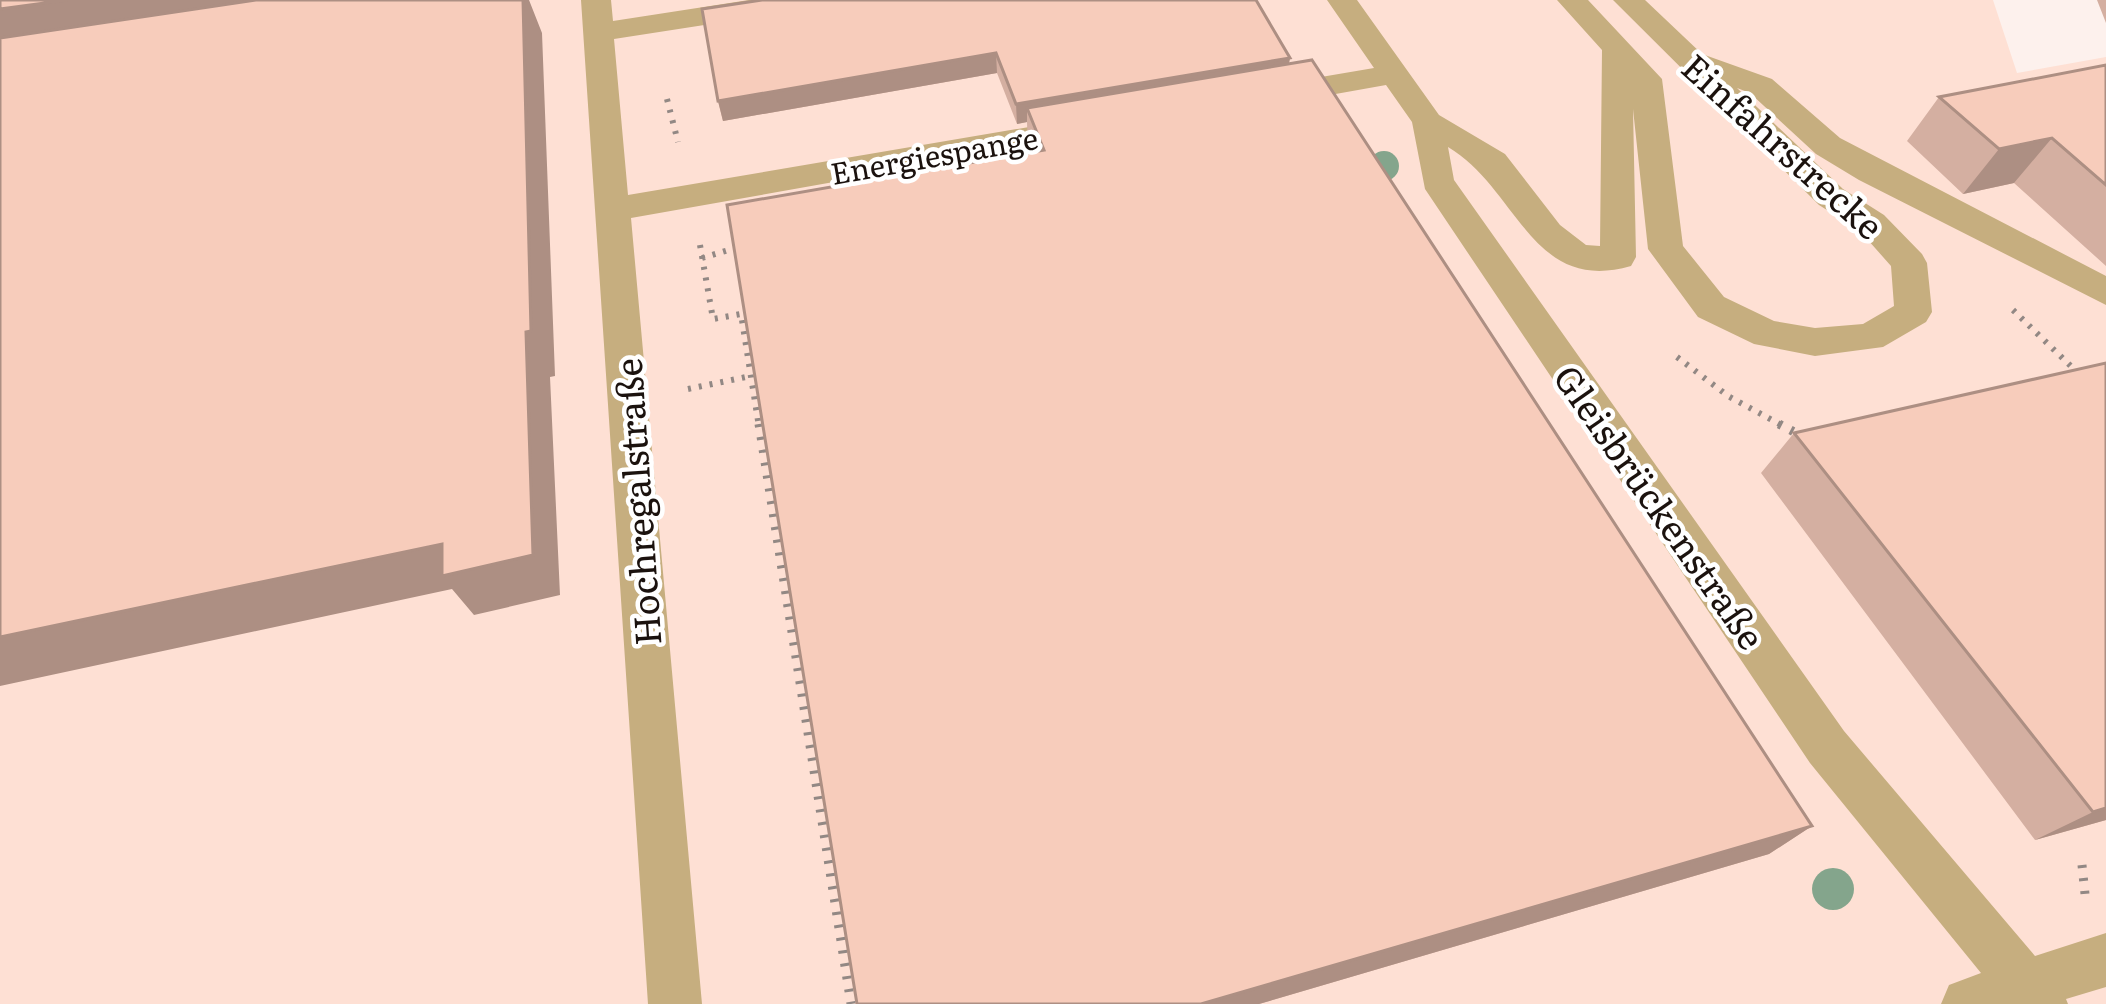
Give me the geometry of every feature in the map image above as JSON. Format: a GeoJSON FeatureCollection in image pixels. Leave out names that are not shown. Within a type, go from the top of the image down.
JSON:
{"type":"FeatureCollection","features":[{"type":"Feature","properties":{"kind":"lane"},"geometry":{"type":"LineString","coordinates":[[597,16],[652,25],[807,0]]}},
{"type":"Feature","properties":{"kind":"lane","name":"Gleisbrückenstraße"},"geometry":{"type":"LineString","coordinates":[[1342,0],[1429,122],[1437,181],[1827,747],[2034,995]]}},
{"type":"Feature","properties":{"kind":"lane","name":"Einfahrstrecke"},"geometry":{"type":"LineString","coordinates":[[1571,0],[1646,79],[1666,249],[1712,307],[1767,334],[1815,342],[1870,337],[1913,312],[1909,262],[1872,223],[1831,196],[1628,0]]}},
{"type":"Feature","properties":{"kind":"lane","name":"Hochregalstraße"},"geometry":{"type":"LineString","coordinates":[[597,16],[675,1004]]}},
{"type":"Feature","properties":{"kind":"lane"},"geometry":{"type":"LineString","coordinates":[[1429,122],[1497,165],[1558,250],[1597,262],[1618,257],[1617,46]]}},
{"type":"Feature","properties":{"kind":"lane"},"geometry":{"type":"LineString","coordinates":[[1687,57],[1761,86],[1828,146],[1871,172],[2106,292]]}},
{"type":"Feature","properties":{"kind":"lane"},"geometry":{"type":"LineString","coordinates":[[1232,102],[1397,74]]}},
{"type":"Feature","properties":{"kind":"lane","name":"Energiespange"},"geometry":{"type":"LineString","coordinates":[[614,209],[1114,123]]}},
{"type":"Feature","properties":{"kind":"lane"},"geometry":{"type":"LineString","coordinates":[[1968,1004],[2034,995],[2106,959]]}},
{"type":"Feature","properties":{"kind":"path"},"geometry":{"type":"LineString","coordinates":[[652,25],[713,320],[741,314],[851,1004]]}},
{"type":"Feature","properties":{"kind":"shaded area"},"geometry":{"type":"Polygon","coordinates":[[[0,0],[1993,0],[2017,73],[2106,57],[2106,1004],[0,1004],[0,0]]]}},
{"type":"Feature","properties":{"kind":"building"},"geometry":{"type":"Polygon","coordinates":[[[0,0],[67,0],[0,9],[0,0]]]}},
{"type":"Feature","properties":{"kind":"building"},"geometry":{"type":"Polygon","coordinates":[[[256,0],[523,0],[533,555],[442,576],[442,544],[0,637],[0,38],[256,0]]]}},
{"type":"Feature","properties":{"kind":"building"},"geometry":{"type":"Polygon","coordinates":[[[762,0],[1256,0],[1290,58],[1016,104],[996,53],[718,101],[702,9],[762,0]]]}},
{"type":"Feature","properties":{"kind":"building"},"geometry":{"type":"Polygon","coordinates":[[[1312,60],[1812,826],[1201,1004],[857,1004],[727,205],[1044,150],[1027,108],[1312,60]]]}},
{"type":"Feature","properties":{"kind":"building"},"geometry":{"type":"Polygon","coordinates":[[[2106,65],[2106,185],[2052,138],[1999,149],[1939,97],[2106,65]]]}},
{"type":"Feature","properties":{"kind":"building"},"geometry":{"type":"Polygon","coordinates":[[[2106,363],[2106,808],[2093,812],[1794,433],[2106,363]]]}}]}
